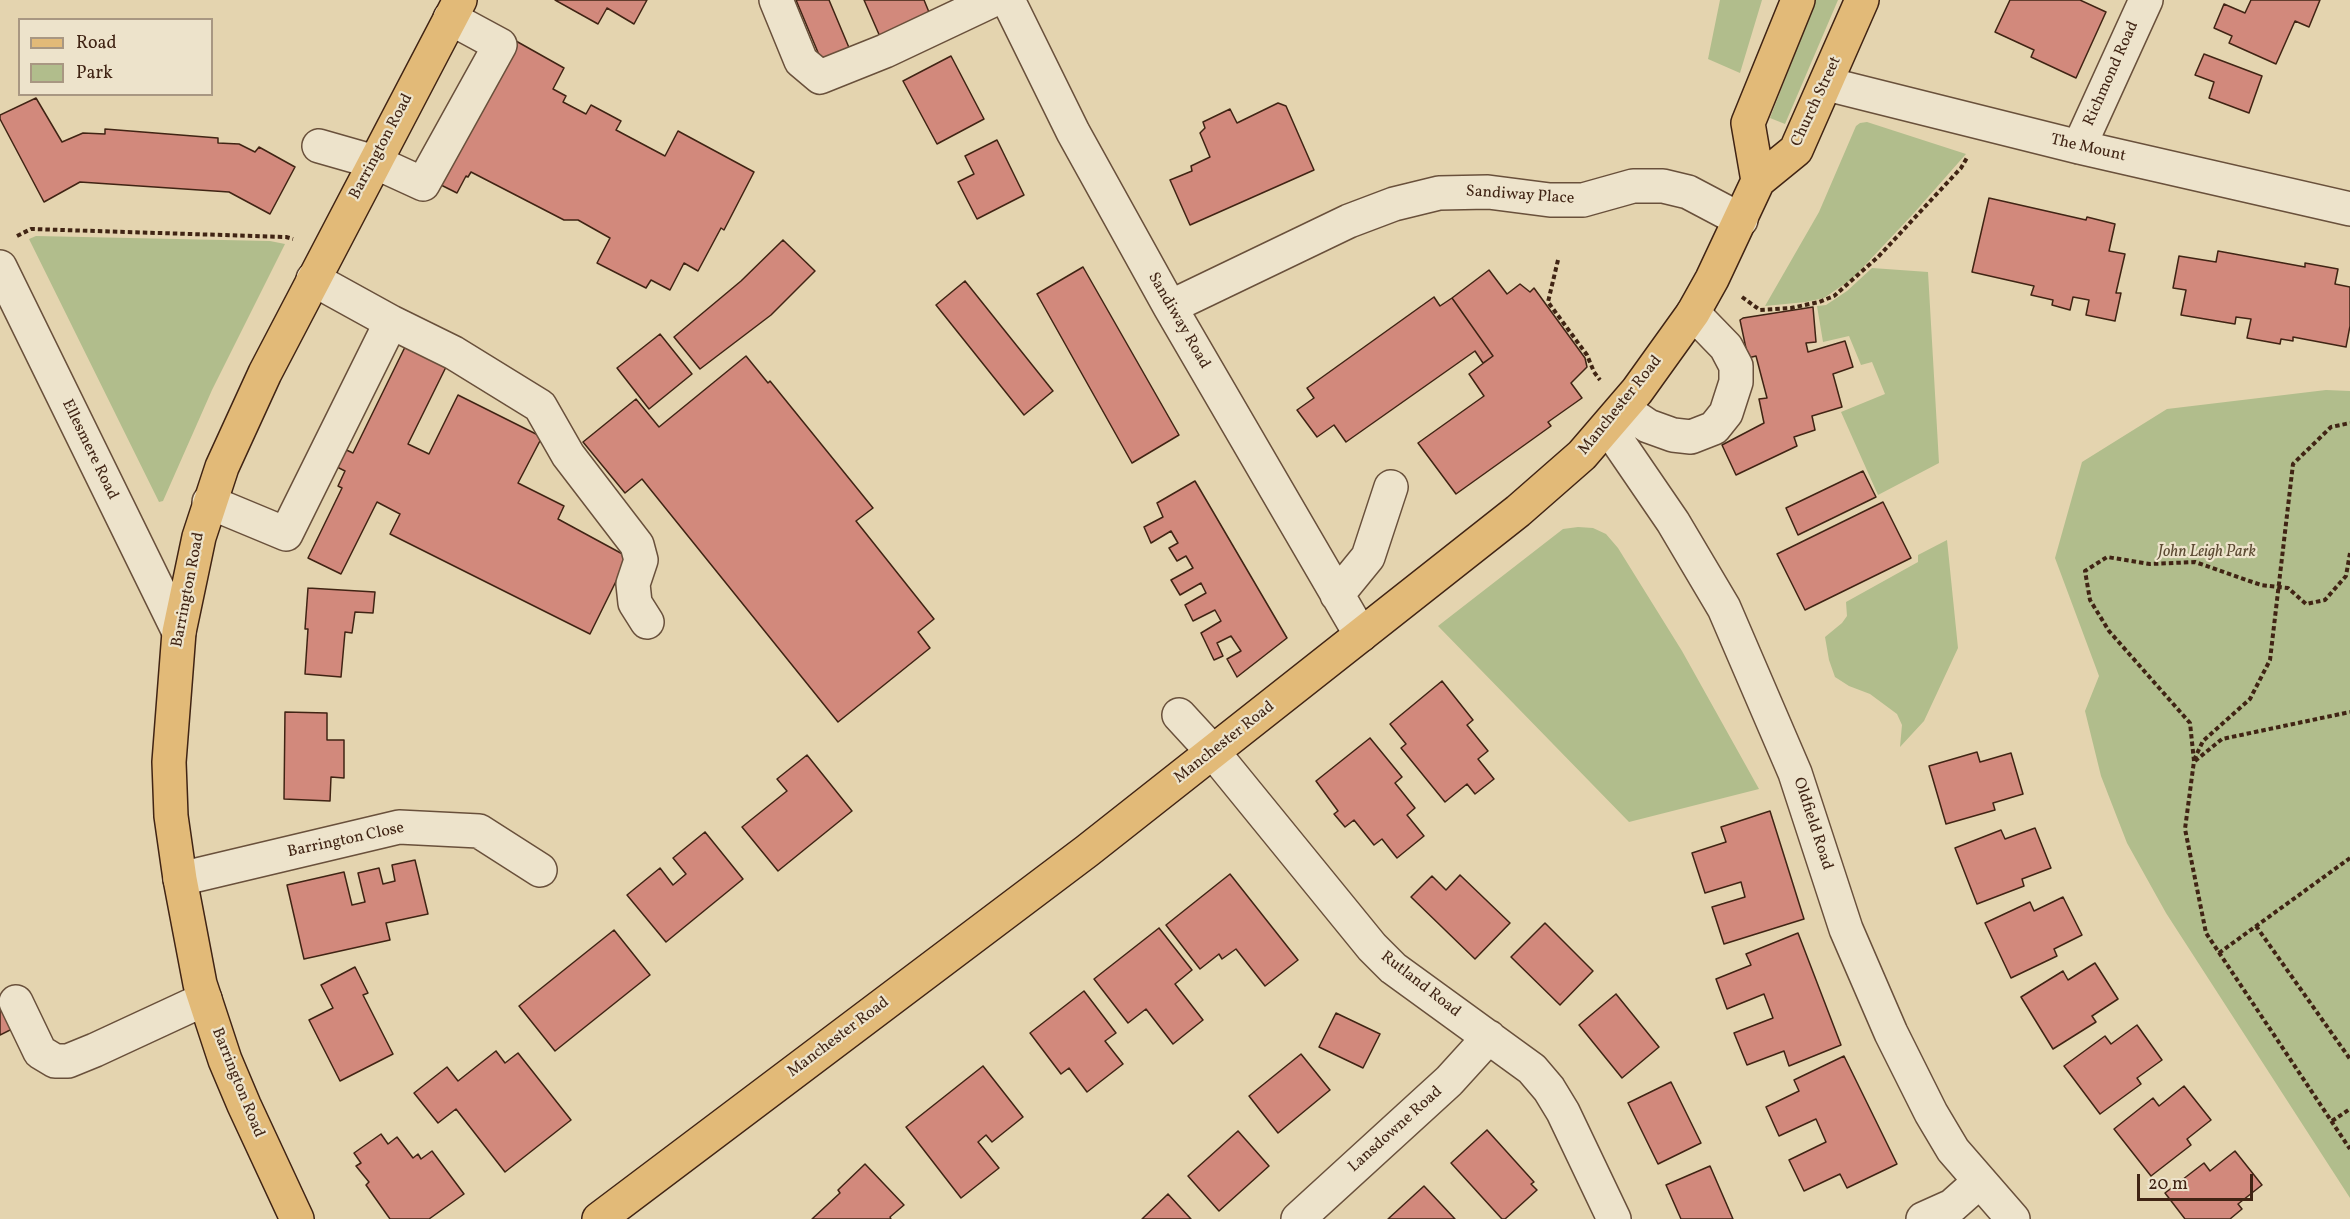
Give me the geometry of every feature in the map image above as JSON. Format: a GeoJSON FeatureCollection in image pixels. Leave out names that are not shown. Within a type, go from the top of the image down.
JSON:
{"type":"FeatureCollection","features":[{"type":"Feature","properties":{"kind":"main road"},"geometry":{"type":"LineString","coordinates":[[1758,181],[1748,123],[1798,0]]}},
{"type":"Feature","properties":{"kind":"main road","name":"Church Street"},"geometry":{"type":"LineString","coordinates":[[1758,181],[1796,150],[1862,0]]}},
{"type":"Feature","properties":{"kind":"main road","name":"Barrington Road"},"geometry":{"type":"LineString","coordinates":[[297,1219],[225,1060],[200,984],[172,823],[169,762],[179,632],[199,537],[222,466],[264,373],[455,9]]}},
{"type":"Feature","properties":{"kind":"main road","name":"Manchester Road"},"geometry":{"type":"LineString","coordinates":[[598,1219],[1087,851],[1527,504],[1582,455],[1615,418],[1693,313],[1741,220],[1758,181]]}},
{"type":"Feature","properties":{"kind":"street"},"geometry":{"type":"LineString","coordinates":[[776,0],[801,61],[819,77],[885,51],[993,0]]}},
{"type":"Feature","properties":{"kind":"street","name":"Sandiway Road"},"geometry":{"type":"LineString","coordinates":[[1008,0],[1073,132],[1170,307],[1361,635]]}},
{"type":"Feature","properties":{"kind":"street","name":"Richmond Road"},"geometry":{"type":"LineString","coordinates":[[2079,147],[2146,0]]}},
{"type":"Feature","properties":{"kind":"street"},"geometry":{"type":"LineString","coordinates":[[320,146],[375,162],[423,184],[500,45],[455,9]]}},
{"type":"Feature","properties":{"kind":"street","name":"The Mount"},"geometry":{"type":"LineString","coordinates":[[1827,84],[2079,147],[2350,209]]}},
{"type":"Feature","properties":{"kind":"street","name":"Sandiway Place"},"geometry":{"type":"LineString","coordinates":[[1170,307],[1349,221],[1394,204],[1439,193],[1488,192],[1550,200],[1583,200],[1633,186],[1663,186],[1688,192],[1741,220]]}},
{"type":"Feature","properties":{"kind":"street","name":"Ellesmere Road"},"geometry":{"type":"LineString","coordinates":[[5,253],[179,632]]}},
{"type":"Feature","properties":{"kind":"street"},"geometry":{"type":"LineString","coordinates":[[320,266],[391,321],[454,353],[540,406],[568,455],[637,545],[641,560],[633,584],[634,603],[647,622]]}},
{"type":"Feature","properties":{"kind":"street"},"geometry":{"type":"LineString","coordinates":[[1615,418],[1673,435],[1691,437],[1714,428],[1726,413],[1736,382],[1736,366],[1726,347],[1693,313]]}},
{"type":"Feature","properties":{"kind":"street"},"geometry":{"type":"LineString","coordinates":[[209,502],[286,534],[391,321]]}},
{"type":"Feature","properties":{"kind":"street","name":"Oldfield Road"},"geometry":{"type":"LineString","coordinates":[[1615,418],[1724,608],[1795,773],[1846,929],[1891,1033],[1931,1113],[1953,1150],[2013,1219]]}},
{"type":"Feature","properties":{"kind":"street"},"geometry":{"type":"LineString","coordinates":[[1337,595],[1368,557],[1368,519],[1391,487]]}},
{"type":"Feature","properties":{"kind":"street","name":"Rutland Road"},"geometry":{"type":"LineString","coordinates":[[1179,715],[1213,753],[1372,947],[1393,968],[1532,1069],[1549,1089],[1589,1164],[1614,1219]]}},
{"type":"Feature","properties":{"kind":"street","name":"Barrington Close"},"geometry":{"type":"LineString","coordinates":[[180,879],[399,827],[479,831],[540,870]]}},
{"type":"Feature","properties":{"kind":"street"},"geometry":{"type":"LineString","coordinates":[[16,1002],[40,1052],[55,1061],[68,1061],[205,999]]}},
{"type":"Feature","properties":{"kind":"street","name":"Lansdowne Road"},"geometry":{"type":"LineString","coordinates":[[1298,1219],[1449,1081],[1489,1037]]}},
{"type":"Feature","properties":{"kind":"street"},"geometry":{"type":"LineString","coordinates":[[1923,1219],[1952,1206],[1979,1182]]}},
{"type":"Feature","properties":{"kind":"path"},"geometry":{"type":"LineString","coordinates":[[1713,276],[1760,310],[1800,306],[1834,296],[1878,256],[1961,168],[1986,124]]}},
{"type":"Feature","properties":{"kind":"path"},"geometry":{"type":"LineString","coordinates":[[5,253],[31,229],[286,237],[320,266]]}},
{"type":"Feature","properties":{"kind":"path"},"geometry":{"type":"LineString","coordinates":[[1558,260],[1548,302],[1587,355],[1615,418]]}},
{"type":"Feature","properties":{"kind":"path"},"geometry":{"type":"LineString","coordinates":[[2194,761],[2203,741],[2250,699],[2270,660],[2293,464],[2331,428],[2350,423]]}},
{"type":"Feature","properties":{"kind":"path"},"geometry":{"type":"LineString","coordinates":[[2350,553],[2346,576],[2325,600],[2306,604],[2288,588],[2261,585],[2195,562],[2150,564],[2107,557],[2085,571],[2090,600],[2109,631],[2190,723],[2194,761],[2184,829],[2206,933],[2350,1149]]}},
{"type":"Feature","properties":{"kind":"path"},"geometry":{"type":"LineString","coordinates":[[2194,761],[2222,739],[2350,712]]}},
{"type":"Feature","properties":{"kind":"path"},"geometry":{"type":"LineString","coordinates":[[2219,953],[2350,858]]}},
{"type":"Feature","properties":{"kind":"path"},"geometry":{"type":"LineString","coordinates":[[2256,926],[2350,1059]]}},
{"type":"Feature","properties":{"kind":"path"},"geometry":{"type":"LineString","coordinates":[[2331,1121],[2350,1109]]}},
{"type":"Feature","properties":{"kind":"green space"},"geometry":{"type":"Polygon","coordinates":[[[1720,0],[1762,0],[1740,73],[1708,59],[1720,0]]]}},
{"type":"Feature","properties":{"kind":"green space"},"geometry":{"type":"Polygon","coordinates":[[[1816,0],[1838,0],[1785,124],[1770,118],[1816,0]]]}},
{"type":"Feature","properties":{"kind":"green space"},"geometry":{"type":"Polygon","coordinates":[[[1867,122],[1966,154],[1852,279],[1824,298],[1765,306],[1819,212],[1856,126],[1867,122]]]}},
{"type":"Feature","properties":{"kind":"green space"},"geometry":{"type":"Polygon","coordinates":[[[36,236],[270,241],[285,244],[212,390],[163,501],[159,502],[29,239],[36,236]]]}},
{"type":"Feature","properties":{"kind":"green space"},"geometry":{"type":"Polygon","coordinates":[[[1872,268],[1928,272],[1939,463],[1878,495],[1841,412],[1885,394],[1872,362],[1861,365],[1849,336],[1823,342],[1817,306],[1826,305],[1847,291],[1872,268]]]}},
{"type":"Feature","properties":{"kind":"green space","name":"John Leigh Park"},"geometry":{"type":"Polygon","coordinates":[[[2326,390],[2350,391],[2350,1198],[2166,913],[2127,843],[2101,776],[2085,711],[2099,676],[2055,558],[2082,462],[2167,409],[2326,390]]]}},
{"type":"Feature","properties":{"kind":"green space"},"geometry":{"type":"Polygon","coordinates":[[[1593,528],[1606,534],[1618,548],[1682,651],[1759,789],[1629,822],[1438,626],[1563,529],[1593,528]]]}},
{"type":"Feature","properties":{"kind":"green space"},"geometry":{"type":"Polygon","coordinates":[[[1947,540],[1958,648],[1924,721],[1900,747],[1902,725],[1897,714],[1870,694],[1849,686],[1835,677],[1825,637],[1847,616],[1846,602],[1918,562],[1918,555],[1947,540]]]}},
{"type":"Feature","properties":{"kind":"building"},"geometry":{"type":"Polygon","coordinates":[[[555,0],[647,0],[634,24],[607,8],[598,24],[555,0]]]}},
{"type":"Feature","properties":{"kind":"building"},"geometry":{"type":"Polygon","coordinates":[[[796,0],[829,0],[850,50],[822,62],[796,0]]]}},
{"type":"Feature","properties":{"kind":"building"},"geometry":{"type":"Polygon","coordinates":[[[864,0],[924,0],[931,17],[881,39],[864,0]]]}},
{"type":"Feature","properties":{"kind":"building"},"geometry":{"type":"Polygon","coordinates":[[[2010,0],[2080,0],[2106,12],[2076,78],[2031,57],[2034,50],[1995,32],[2010,0]]]}},
{"type":"Feature","properties":{"kind":"building"},"geometry":{"type":"Polygon","coordinates":[[[2251,0],[2320,0],[2309,27],[2295,21],[2276,64],[2229,43],[2232,36],[2214,28],[2224,4],[2245,13],[2251,0]]]}},
{"type":"Feature","properties":{"kind":"building"},"geometry":{"type":"Polygon","coordinates":[[[516,41],[564,68],[553,89],[566,96],[563,102],[586,114],[591,105],[621,121],[616,130],[665,156],[678,131],[754,172],[724,230],[721,228],[698,271],[684,263],[670,290],[651,280],[646,288],[597,263],[610,238],[578,220],[564,220],[471,172],[468,177],[466,176],[457,193],[439,184],[516,41]]]}},
{"type":"Feature","properties":{"kind":"building"},"geometry":{"type":"Polygon","coordinates":[[[2204,54],[2262,76],[2249,113],[2209,98],[2214,82],[2195,75],[2204,54]]]}},
{"type":"Feature","properties":{"kind":"building"},"geometry":{"type":"Polygon","coordinates":[[[951,56],[984,119],[937,144],[903,81],[951,56]]]}},
{"type":"Feature","properties":{"kind":"building"},"geometry":{"type":"Polygon","coordinates":[[[36,98],[62,142],[83,133],[105,134],[105,129],[218,138],[218,143],[239,144],[255,152],[259,147],[295,167],[270,214],[229,192],[80,182],[44,202],[0,119],[0,115],[36,98]]]}},
{"type":"Feature","properties":{"kind":"building"},"geometry":{"type":"Polygon","coordinates":[[[1278,103],[1286,106],[1314,170],[1190,225],[1170,180],[1192,171],[1191,166],[1210,157],[1200,133],[1205,128],[1203,122],[1230,109],[1237,123],[1278,103]]]}},
{"type":"Feature","properties":{"kind":"building"},"geometry":{"type":"Polygon","coordinates":[[[997,140],[1024,195],[977,219],[958,182],[974,174],[965,156],[997,140]]]}},
{"type":"Feature","properties":{"kind":"building"},"geometry":{"type":"Polygon","coordinates":[[[1989,198],[2086,220],[2087,217],[2115,224],[2109,251],[2125,254],[2116,293],[2121,293],[2115,321],[2086,315],[2089,300],[2073,297],[2070,310],[2052,305],[2053,300],[2031,295],[2034,286],[1972,272],[1989,198]]]}},
{"type":"Feature","properties":{"kind":"building"},"geometry":{"type":"Polygon","coordinates":[[[783,240],[815,271],[771,315],[700,369],[674,337],[741,281],[783,240]]]}},
{"type":"Feature","properties":{"kind":"building"},"geometry":{"type":"Polygon","coordinates":[[[2218,251],[2305,267],[2305,263],[2338,269],[2335,284],[2350,287],[2350,326],[2346,347],[2293,337],[2293,341],[2281,339],[2280,344],[2247,338],[2251,319],[2236,317],[2235,324],[2181,315],[2186,290],[2173,288],[2179,256],[2216,262],[2218,251]]]}},
{"type":"Feature","properties":{"kind":"building"},"geometry":{"type":"Polygon","coordinates":[[[1083,267],[1179,435],[1132,463],[1037,294],[1083,267]]]}},
{"type":"Feature","properties":{"kind":"building"},"geometry":{"type":"Polygon","coordinates":[[[1489,270],[1507,294],[1520,284],[1530,292],[1534,288],[1585,358],[1587,367],[1571,383],[1582,398],[1548,422],[1551,426],[1456,494],[1418,443],[1484,396],[1469,374],[1493,356],[1452,298],[1489,270]]]}},
{"type":"Feature","properties":{"kind":"building"},"geometry":{"type":"Polygon","coordinates":[[[965,281],[1053,391],[1024,415],[936,305],[965,281]]]}},
{"type":"Feature","properties":{"kind":"building"},"geometry":{"type":"Polygon","coordinates":[[[1434,297],[1440,306],[1452,298],[1493,356],[1483,363],[1475,351],[1346,442],[1334,425],[1317,437],[1297,410],[1314,398],[1307,388],[1434,297]]]}},
{"type":"Feature","properties":{"kind":"building"},"geometry":{"type":"Polygon","coordinates":[[[1813,307],[1816,342],[1806,343],[1808,352],[1845,341],[1853,367],[1833,374],[1842,407],[1812,416],[1815,430],[1794,437],[1797,446],[1736,475],[1722,445],[1764,423],[1759,399],[1767,398],[1756,356],[1748,358],[1740,320],[1813,307]]]}},
{"type":"Feature","properties":{"kind":"building"},"geometry":{"type":"Polygon","coordinates":[[[660,334],[692,374],[649,409],[617,368],[660,334]]]}},
{"type":"Feature","properties":{"kind":"building"},"geometry":{"type":"Polygon","coordinates":[[[406,345],[447,365],[408,444],[429,454],[458,395],[542,437],[518,483],[564,506],[558,519],[628,557],[590,634],[390,534],[400,514],[377,502],[341,574],[308,558],[342,488],[338,486],[345,471],[333,465],[342,448],[353,453],[406,345]]]}},
{"type":"Feature","properties":{"kind":"building"},"geometry":{"type":"Polygon","coordinates":[[[746,356],[768,383],[770,381],[873,508],[856,521],[934,619],[918,632],[930,648],[838,722],[642,479],[625,493],[583,442],[636,399],[659,427],[746,356]]]}},
{"type":"Feature","properties":{"kind":"building"},"geometry":{"type":"Polygon","coordinates":[[[1863,471],[1876,497],[1798,535],[1786,508],[1863,471]]]}},
{"type":"Feature","properties":{"kind":"building"},"geometry":{"type":"Polygon","coordinates":[[[1195,481],[1287,638],[1237,677],[1227,659],[1241,651],[1231,636],[1217,643],[1223,656],[1214,660],[1201,633],[1221,621],[1215,610],[1193,621],[1185,605],[1206,593],[1201,583],[1180,595],[1171,580],[1193,568],[1186,556],[1177,561],[1169,548],[1178,543],[1171,531],[1151,543],[1144,527],[1163,517],[1157,503],[1195,481]]]}},
{"type":"Feature","properties":{"kind":"building"},"geometry":{"type":"Polygon","coordinates":[[[1883,502],[1911,558],[1805,610],[1777,554],[1883,502]]]}},
{"type":"Feature","properties":{"kind":"building"},"geometry":{"type":"Polygon","coordinates":[[[308,588],[375,592],[373,613],[355,612],[352,633],[345,632],[341,677],[305,674],[308,588]]]}},
{"type":"Feature","properties":{"kind":"building"},"geometry":{"type":"Polygon","coordinates":[[[1442,681],[1473,720],[1467,725],[1488,751],[1478,759],[1494,779],[1475,794],[1467,784],[1445,802],[1401,748],[1406,744],[1390,724],[1442,681]]]}},
{"type":"Feature","properties":{"kind":"building"},"geometry":{"type":"Polygon","coordinates":[[[285,712],[327,713],[327,740],[344,740],[344,778],[331,777],[330,801],[284,799],[285,712]]]}},
{"type":"Feature","properties":{"kind":"building"},"geometry":{"type":"Polygon","coordinates":[[[1370,738],[1402,777],[1395,783],[1415,808],[1407,815],[1424,836],[1397,858],[1382,839],[1374,845],[1354,820],[1345,827],[1334,814],[1338,811],[1316,781],[1370,738]]]}},
{"type":"Feature","properties":{"kind":"building"},"geometry":{"type":"Polygon","coordinates":[[[1977,752],[1980,762],[2011,753],[2023,794],[1993,803],[1995,810],[1946,824],[1929,766],[1977,752]]]}},
{"type":"Feature","properties":{"kind":"building"},"geometry":{"type":"Polygon","coordinates":[[[807,755],[852,811],[778,871],[742,827],[787,791],[777,779],[807,755]]]}},
{"type":"Feature","properties":{"kind":"building"},"geometry":{"type":"Polygon","coordinates":[[[1770,811],[1804,919],[1724,944],[1712,907],[1745,897],[1741,882],[1705,893],[1692,853],[1726,842],[1721,827],[1770,811]]]}},
{"type":"Feature","properties":{"kind":"building"},"geometry":{"type":"Polygon","coordinates":[[[2035,828],[2051,868],[2022,879],[2024,886],[1977,904],[1955,848],[2001,830],[2005,839],[2035,828]]]}},
{"type":"Feature","properties":{"kind":"building"},"geometry":{"type":"Polygon","coordinates":[[[705,832],[743,879],[666,942],[627,895],[660,868],[673,885],[686,874],[673,858],[705,832]]]}},
{"type":"Feature","properties":{"kind":"building"},"geometry":{"type":"Polygon","coordinates":[[[415,860],[428,914],[386,923],[390,940],[304,959],[287,885],[344,872],[352,905],[365,902],[358,873],[379,868],[383,884],[395,881],[392,865],[415,860]]]}},
{"type":"Feature","properties":{"kind":"building"},"geometry":{"type":"Polygon","coordinates":[[[1230,874],[1298,960],[1265,986],[1236,949],[1222,959],[1219,954],[1200,969],[1166,925],[1230,874]]]}},
{"type":"Feature","properties":{"kind":"building"},"geometry":{"type":"Polygon","coordinates":[[[1460,875],[1510,923],[1475,959],[1411,897],[1432,876],[1446,890],[1460,875]]]}},
{"type":"Feature","properties":{"kind":"building"},"geometry":{"type":"Polygon","coordinates":[[[2063,897],[2082,935],[2054,949],[2057,956],[2011,978],[1985,923],[2030,902],[2034,911],[2063,897]]]}},
{"type":"Feature","properties":{"kind":"building"},"geometry":{"type":"Polygon","coordinates":[[[1545,923],[1593,971],[1560,1005],[1511,957],[1545,923]]]}},
{"type":"Feature","properties":{"kind":"building"},"geometry":{"type":"Polygon","coordinates":[[[1159,928],[1192,970],[1175,984],[1203,1020],[1173,1044],[1146,1009],[1128,1023],[1094,979],[1159,928]]]}},
{"type":"Feature","properties":{"kind":"building"},"geometry":{"type":"Polygon","coordinates":[[[614,930],[650,975],[555,1051],[519,1006],[614,930]]]}},
{"type":"Feature","properties":{"kind":"building"},"geometry":{"type":"Polygon","coordinates":[[[1798,933],[1841,1045],[1789,1066],[1784,1051],[1747,1065],[1734,1033],[1773,1018],[1764,994],[1727,1009],[1716,979],[1751,965],[1746,954],[1798,933]]]}},
{"type":"Feature","properties":{"kind":"building"},"geometry":{"type":"Polygon","coordinates":[[[2095,963],[2118,999],[2092,1016],[2096,1022],[2053,1049],[2021,997],[2063,971],[2068,980],[2095,963]]]}},
{"type":"Feature","properties":{"kind":"building"},"geometry":{"type":"Polygon","coordinates":[[[355,967],[368,993],[363,995],[393,1054],[340,1081],[309,1020],[333,1008],[321,985],[355,967]]]}},
{"type":"Feature","properties":{"kind":"building"},"geometry":{"type":"Polygon","coordinates":[[[1084,991],[1116,1033],[1105,1041],[1123,1064],[1087,1092],[1069,1068],[1061,1074],[1030,1033],[1084,991]]]}},
{"type":"Feature","properties":{"kind":"building"},"geometry":{"type":"Polygon","coordinates":[[[1616,994],[1659,1047],[1622,1078],[1579,1025],[1616,994]]]}},
{"type":"Feature","properties":{"kind":"building"},"geometry":{"type":"Polygon","coordinates":[[[0,995],[16,1027],[0,1035],[0,995]]]}},
{"type":"Feature","properties":{"kind":"building"},"geometry":{"type":"Polygon","coordinates":[[[1336,1013],[1380,1034],[1363,1068],[1319,1047],[1336,1013]]]}},
{"type":"Feature","properties":{"kind":"building"},"geometry":{"type":"Polygon","coordinates":[[[2137,1025],[2162,1060],[2137,1078],[2141,1084],[2100,1114],[2064,1066],[2105,1036],[2111,1044],[2137,1025]]]}},
{"type":"Feature","properties":{"kind":"building"},"geometry":{"type":"Polygon","coordinates":[[[496,1051],[505,1063],[518,1053],[571,1120],[505,1172],[456,1109],[438,1123],[414,1093],[447,1067],[458,1081],[496,1051]]]}},
{"type":"Feature","properties":{"kind":"building"},"geometry":{"type":"Polygon","coordinates":[[[1301,1054],[1330,1090],[1278,1133],[1249,1096],[1301,1054]]]}},
{"type":"Feature","properties":{"kind":"building"},"geometry":{"type":"Polygon","coordinates":[[[1844,1056],[1897,1164],[1847,1188],[1840,1174],[1804,1191],[1789,1160],[1826,1142],[1816,1119],[1779,1136],[1766,1107],[1799,1091],[1794,1080],[1844,1056]]]}},
{"type":"Feature","properties":{"kind":"building"},"geometry":{"type":"Polygon","coordinates":[[[983,1066],[1023,1117],[992,1142],[986,1135],[978,1142],[999,1168],[961,1198],[906,1127],[983,1066]]]}},
{"type":"Feature","properties":{"kind":"building"},"geometry":{"type":"Polygon","coordinates":[[[1671,1082],[1701,1143],[1658,1164],[1628,1103],[1671,1082]]]}},
{"type":"Feature","properties":{"kind":"building"},"geometry":{"type":"Polygon","coordinates":[[[2184,1086],[2211,1120],[2187,1139],[2191,1145],[2151,1176],[2114,1129],[2153,1098],[2159,1106],[2184,1086]]]}},
{"type":"Feature","properties":{"kind":"building"},"geometry":{"type":"Polygon","coordinates":[[[1487,1130],[1534,1182],[1531,1184],[1537,1190],[1505,1219],[1502,1219],[1451,1163],[1487,1130]]]}},
{"type":"Feature","properties":{"kind":"building"},"geometry":{"type":"Polygon","coordinates":[[[1238,1131],[1269,1166],[1219,1211],[1188,1176],[1238,1131]]]}},
{"type":"Feature","properties":{"kind":"building"},"geometry":{"type":"Polygon","coordinates":[[[381,1134],[388,1144],[397,1137],[413,1158],[418,1154],[421,1159],[432,1151],[464,1194],[429,1219],[390,1219],[366,1185],[369,1182],[356,1166],[361,1163],[354,1153],[381,1134]]]}},
{"type":"Feature","properties":{"kind":"building"},"geometry":{"type":"Polygon","coordinates":[[[2235,1151],[2262,1185],[2238,1204],[2242,1209],[2230,1219],[2185,1219],[2165,1193],[2204,1163],[2210,1171],[2235,1151]]]}},
{"type":"Feature","properties":{"kind":"building"},"geometry":{"type":"Polygon","coordinates":[[[865,1164],[904,1205],[890,1217],[891,1219],[812,1219],[840,1193],[838,1190],[865,1164]]]}},
{"type":"Feature","properties":{"kind":"building"},"geometry":{"type":"Polygon","coordinates":[[[1710,1166],[1733,1219],[1681,1219],[1666,1185],[1710,1166]]]}},
{"type":"Feature","properties":{"kind":"building"},"geometry":{"type":"Polygon","coordinates":[[[1424,1186],[1455,1219],[1388,1219],[1424,1186]]]}},
{"type":"Feature","properties":{"kind":"building"},"geometry":{"type":"Polygon","coordinates":[[[1168,1194],[1191,1219],[1142,1219],[1168,1194]]]}}]}
